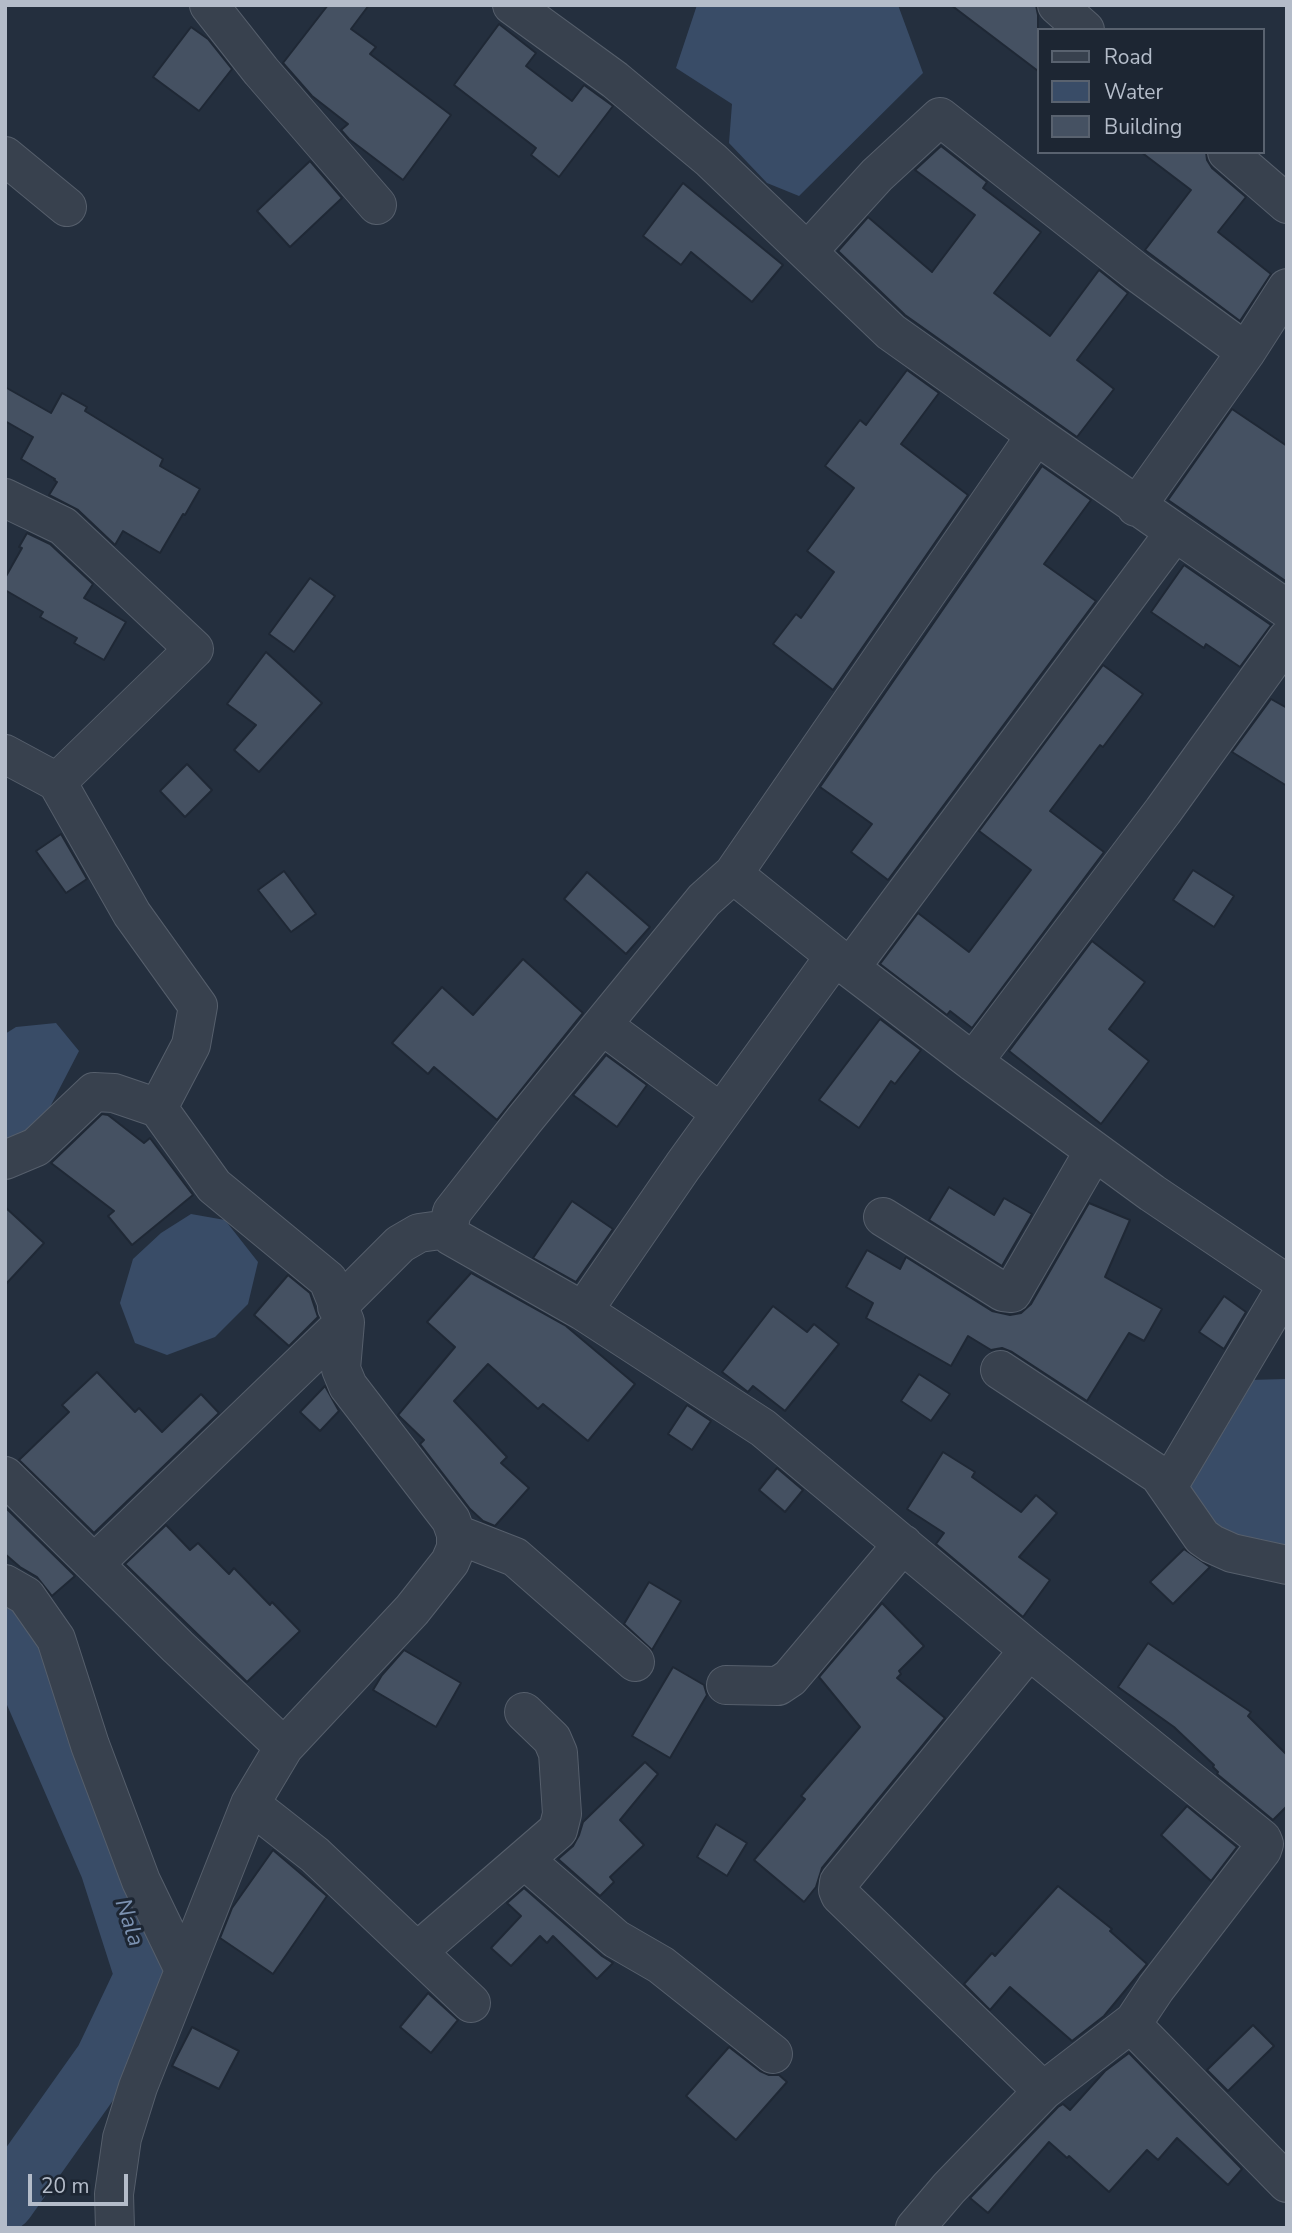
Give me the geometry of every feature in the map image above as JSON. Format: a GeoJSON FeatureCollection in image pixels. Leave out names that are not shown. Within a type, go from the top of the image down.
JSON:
{"type":"FeatureCollection","features":[{"type":"Feature","properties":{"kind":"street"},"geometry":{"type":"LineString","coordinates":[[209,5],[261,71],[377,205]]}},
{"type":"Feature","properties":{"kind":"street"},"geometry":{"type":"LineString","coordinates":[[512,5],[615,80],[711,160],[891,332],[1136,507],[1287,608]]}},
{"type":"Feature","properties":{"kind":"street"},"geometry":{"type":"LineString","coordinates":[[1057,5],[1083,28]]}},
{"type":"Feature","properties":{"kind":"street"},"geometry":{"type":"LineString","coordinates":[[808,251],[877,175],[940,117],[1138,273],[1245,352]]}},
{"type":"Feature","properties":{"kind":"street"},"geometry":{"type":"LineString","coordinates":[[1229,154],[1287,204]]}},
{"type":"Feature","properties":{"kind":"street"},"geometry":{"type":"LineString","coordinates":[[5,156],[67,206]]}},
{"type":"Feature","properties":{"kind":"street"},"geometry":{"type":"LineString","coordinates":[[1136,507],[1287,288]]}},
{"type":"Feature","properties":{"kind":"street"},"geometry":{"type":"LineString","coordinates":[[1036,435],[733,874],[704,900],[602,1025],[452,1212],[448,1229],[452,1236],[583,1311],[763,1428],[1028,1650],[1275,1850]]}},
{"type":"Feature","properties":{"kind":"street"},"geometry":{"type":"LineString","coordinates":[[5,498],[64,526],[194,649],[57,782]]}},
{"type":"Feature","properties":{"kind":"street"},"geometry":{"type":"LineString","coordinates":[[583,1311],[721,1113],[843,962],[1175,532]]}},
{"type":"Feature","properties":{"kind":"street"},"geometry":{"type":"LineString","coordinates":[[973,1062],[1163,811],[1287,639]]}},
{"type":"Feature","properties":{"kind":"street"},"geometry":{"type":"LineString","coordinates":[[5,754],[57,782],[132,914],[198,1006],[191,1045],[158,1108]]}},
{"type":"Feature","properties":{"kind":"street"},"geometry":{"type":"LineString","coordinates":[[733,874],[973,1062],[1094,1151],[1287,1285],[1169,1485]]}},
{"type":"Feature","properties":{"kind":"street"},"geometry":{"type":"LineString","coordinates":[[602,1025],[721,1113]]}},
{"type":"Feature","properties":{"kind":"street"},"geometry":{"type":"LineString","coordinates":[[5,1160],[36,1147],[94,1092],[114,1093],[158,1108],[215,1186],[328,1280],[341,1314],[341,1369],[348,1386],[451,1520],[456,1534],[456,1548],[450,1562],[412,1610],[284,1747],[250,1804],[138,2087],[122,2138],[114,2194],[115,2228]]}},
{"type":"Feature","properties":{"kind":"street"},"geometry":{"type":"LineString","coordinates":[[883,1217],[1003,1292],[1012,1293],[1094,1151]]}},
{"type":"Feature","properties":{"kind":"street"},"geometry":{"type":"LineString","coordinates":[[94,1564],[341,1314],[400,1244],[419,1233],[448,1229]]}},
{"type":"Feature","properties":{"kind":"street"},"geometry":{"type":"LineString","coordinates":[[1000,1370],[1151,1469],[1169,1485],[1202,1537],[1212,1544],[1232,1553],[1287,1565]]}},
{"type":"Feature","properties":{"kind":"street"},"geometry":{"type":"LineString","coordinates":[[5,1476],[284,1747]]}},
{"type":"Feature","properties":{"kind":"street"},"geometry":{"type":"LineString","coordinates":[[456,1534],[515,1557],[635,1662]]}},
{"type":"Feature","properties":{"kind":"street"},"geometry":{"type":"LineString","coordinates":[[726,1685],[778,1686],[790,1678],[903,1544]]}},
{"type":"Feature","properties":{"kind":"street"},"geometry":{"type":"LineString","coordinates":[[5,1584],[26,1596],[56,1639],[90,1745],[141,1881],[184,1970]]}},
{"type":"Feature","properties":{"kind":"street"},"geometry":{"type":"LineString","coordinates":[[1028,1650],[838,1886],[840,1895],[1044,2091]]}},
{"type":"Feature","properties":{"kind":"street"},"geometry":{"type":"LineString","coordinates":[[418,1951],[558,1830],[562,1814],[558,1754],[552,1739],[524,1712]]}},
{"type":"Feature","properties":{"kind":"street"},"geometry":{"type":"LineString","coordinates":[[250,1804],[315,1856],[471,2003]]}},
{"type":"Feature","properties":{"kind":"street"},"geometry":{"type":"LineString","coordinates":[[921,2225],[949,2188],[1044,2091],[1134,2021],[1156,1988],[1262,1850],[1275,1850]]}},
{"type":"Feature","properties":{"kind":"street"},"geometry":{"type":"LineString","coordinates":[[525,1860],[610,1934],[661,1965],[773,2054]]}},
{"type":"Feature","properties":{"kind":"street"},"geometry":{"type":"LineString","coordinates":[[1134,2021],[1141,2034],[1287,2183]]}},
{"type":"Feature","properties":{"kind":"water"},"geometry":{"type":"Polygon","coordinates":[[[697,5],[898,5],[923,73],[799,196],[767,183],[729,143],[732,104],[676,68],[697,5]]]}},
{"type":"Feature","properties":{"kind":"water"},"geometry":{"type":"Polygon","coordinates":[[[56,1023],[79,1051],[50,1107],[15,1148],[5,1147],[5,1034],[16,1027],[56,1023]]]}},
{"type":"Feature","properties":{"kind":"water"},"geometry":{"type":"Polygon","coordinates":[[[191,1214],[225,1220],[258,1262],[248,1304],[215,1337],[167,1355],[135,1343],[120,1303],[133,1259],[161,1233],[191,1214]]]}},
{"type":"Feature","properties":{"kind":"water"},"geometry":{"type":"Polygon","coordinates":[[[1287,1379],[1287,1554],[1223,1541],[1186,1485],[1248,1380],[1287,1379]]]}},
{"type":"Feature","properties":{"kind":"building"},"geometry":{"type":"Polygon","coordinates":[[[328,5],[369,5],[351,29],[376,47],[370,54],[451,115],[403,180],[349,139],[341,130],[348,124],[312,96],[283,63],[328,5]]]}},
{"type":"Feature","properties":{"kind":"building"},"geometry":{"type":"Polygon","coordinates":[[[951,5],[1036,5],[1036,69],[951,5]]]}},
{"type":"Feature","properties":{"kind":"building"},"geometry":{"type":"Polygon","coordinates":[[[499,24],[536,53],[526,66],[572,101],[584,85],[613,106],[559,177],[531,155],[536,148],[454,85],[499,24]]]}},
{"type":"Feature","properties":{"kind":"building"},"geometry":{"type":"Polygon","coordinates":[[[191,27],[208,39],[232,69],[199,111],[153,77],[191,27]]]}},
{"type":"Feature","properties":{"kind":"building"},"geometry":{"type":"Polygon","coordinates":[[[941,146],[987,182],[983,188],[1041,232],[994,293],[1050,336],[1099,270],[1128,293],[1077,360],[1114,389],[1077,437],[905,315],[838,251],[868,217],[932,272],[975,215],[915,170],[941,146]]]}},
{"type":"Feature","properties":{"kind":"building"},"geometry":{"type":"Polygon","coordinates":[[[1144,154],[1206,154],[1212,168],[1246,197],[1218,232],[1271,274],[1240,321],[1145,250],[1191,190],[1144,154]]]}},
{"type":"Feature","properties":{"kind":"building"},"geometry":{"type":"Polygon","coordinates":[[[310,161],[342,198],[290,247],[257,211],[310,161]]]}},
{"type":"Feature","properties":{"kind":"building"},"geometry":{"type":"Polygon","coordinates":[[[683,183],[783,265],[752,302],[691,252],[681,265],[643,236],[683,183]]]}},
{"type":"Feature","properties":{"kind":"building"},"geometry":{"type":"Polygon","coordinates":[[[907,370],[939,393],[901,444],[968,495],[833,690],[773,644],[796,614],[801,618],[834,572],[807,551],[854,488],[825,466],[860,420],[866,425],[907,370]]]}},
{"type":"Feature","properties":{"kind":"building"},"geometry":{"type":"Polygon","coordinates":[[[5,387],[51,413],[62,393],[87,407],[85,411],[163,459],[160,466],[200,489],[160,553],[123,531],[115,545],[78,510],[49,495],[57,482],[55,479],[21,459],[33,437],[5,421],[5,387]]]}},
{"type":"Feature","properties":{"kind":"building"},"geometry":{"type":"Polygon","coordinates":[[[1232,409],[1287,446],[1287,582],[1168,500],[1232,409]]]}},
{"type":"Feature","properties":{"kind":"building"},"geometry":{"type":"Polygon","coordinates":[[[1042,466],[1091,500],[1044,564],[1096,601],[888,880],[851,852],[872,824],[820,787],[1042,466]]]}},
{"type":"Feature","properties":{"kind":"building"},"geometry":{"type":"Polygon","coordinates":[[[27,533],[50,544],[93,584],[84,598],[126,622],[104,660],[74,643],[77,638],[40,617],[43,612],[5,590],[5,578],[27,533]]]}},
{"type":"Feature","properties":{"kind":"building"},"geometry":{"type":"Polygon","coordinates":[[[1184,565],[1271,625],[1240,667],[1206,644],[1204,648],[1151,612],[1184,565]]]}},
{"type":"Feature","properties":{"kind":"building"},"geometry":{"type":"Polygon","coordinates":[[[310,578],[335,596],[294,652],[269,634],[310,578]]]}},
{"type":"Feature","properties":{"kind":"building"},"geometry":{"type":"Polygon","coordinates":[[[266,652],[322,703],[259,772],[234,750],[256,725],[227,704],[266,652]]]}},
{"type":"Feature","properties":{"kind":"building"},"geometry":{"type":"Polygon","coordinates":[[[1103,665],[1143,694],[1050,811],[1104,852],[972,1028],[950,1011],[947,1015],[880,964],[918,913],[969,952],[1031,870],[979,831],[1103,665]]]}},
{"type":"Feature","properties":{"kind":"building"},"geometry":{"type":"Polygon","coordinates":[[[1271,699],[1287,708],[1287,786],[1232,752],[1271,699]]]}},
{"type":"Feature","properties":{"kind":"building"},"geometry":{"type":"Polygon","coordinates":[[[187,764],[212,790],[185,817],[160,791],[187,764]]]}},
{"type":"Feature","properties":{"kind":"building"},"geometry":{"type":"Polygon","coordinates":[[[61,834],[87,879],[66,893],[36,851],[61,834]]]}},
{"type":"Feature","properties":{"kind":"building"},"geometry":{"type":"Polygon","coordinates":[[[1193,870],[1234,896],[1214,927],[1173,900],[1193,870]]]}},
{"type":"Feature","properties":{"kind":"building"},"geometry":{"type":"Polygon","coordinates":[[[284,871],[316,914],[291,932],[258,890],[284,871]]]}},
{"type":"Feature","properties":{"kind":"building"},"geometry":{"type":"Polygon","coordinates":[[[587,872],[650,927],[626,954],[564,899],[587,872]]]}},
{"type":"Feature","properties":{"kind":"building"},"geometry":{"type":"Polygon","coordinates":[[[1092,941],[1145,982],[1109,1029],[1149,1061],[1101,1124],[1009,1051],[1092,941]]]}},
{"type":"Feature","properties":{"kind":"building"},"geometry":{"type":"Polygon","coordinates":[[[523,959],[583,1013],[497,1120],[434,1067],[428,1074],[392,1043],[442,987],[473,1015],[523,959]]]}},
{"type":"Feature","properties":{"kind":"building"},"geometry":{"type":"Polygon","coordinates":[[[880,1019],[921,1050],[895,1084],[891,1081],[859,1128],[819,1100],[880,1019]]]}},
{"type":"Feature","properties":{"kind":"building"},"geometry":{"type":"Polygon","coordinates":[[[606,1055],[647,1085],[617,1127],[573,1095],[606,1055]]]}},
{"type":"Feature","properties":{"kind":"building"},"geometry":{"type":"Polygon","coordinates":[[[102,1114],[108,1115],[144,1143],[150,1138],[193,1195],[132,1245],[108,1216],[114,1211],[51,1163],[102,1114]]]}},
{"type":"Feature","properties":{"kind":"building"},"geometry":{"type":"Polygon","coordinates":[[[949,1187],[994,1215],[1004,1198],[1032,1214],[1002,1266],[929,1220],[949,1187]]]}},
{"type":"Feature","properties":{"kind":"building"},"geometry":{"type":"Polygon","coordinates":[[[572,1201],[613,1229],[576,1282],[533,1258],[572,1201]]]}},
{"type":"Feature","properties":{"kind":"building"},"geometry":{"type":"Polygon","coordinates":[[[1089,1203],[1130,1220],[1105,1277],[1162,1309],[1144,1341],[1129,1333],[1087,1401],[1012,1352],[1002,1348],[991,1350],[968,1336],[951,1366],[866,1318],[873,1303],[846,1287],[867,1250],[900,1269],[906,1257],[992,1311],[1010,1315],[1021,1313],[1031,1304],[1089,1203]]]}},
{"type":"Feature","properties":{"kind":"building"},"geometry":{"type":"Polygon","coordinates":[[[5,1207],[44,1243],[5,1285],[5,1207]]]}},
{"type":"Feature","properties":{"kind":"building"},"geometry":{"type":"Polygon","coordinates":[[[471,1273],[566,1326],[635,1384],[588,1441],[543,1404],[538,1409],[488,1364],[454,1401],[507,1457],[501,1463],[529,1488],[495,1526],[483,1521],[470,1509],[420,1444],[424,1440],[398,1415],[455,1347],[427,1322],[471,1273]]]}},
{"type":"Feature","properties":{"kind":"building"},"geometry":{"type":"Polygon","coordinates":[[[288,1275],[310,1293],[318,1317],[289,1346],[254,1315],[288,1275]]]}},
{"type":"Feature","properties":{"kind":"building"},"geometry":{"type":"Polygon","coordinates":[[[1224,1296],[1246,1312],[1224,1349],[1199,1332],[1224,1296]]]}},
{"type":"Feature","properties":{"kind":"building"},"geometry":{"type":"Polygon","coordinates":[[[773,1306],[807,1332],[814,1324],[839,1344],[785,1411],[753,1386],[748,1392],[722,1372],[773,1306]]]}},
{"type":"Feature","properties":{"kind":"building"},"geometry":{"type":"Polygon","coordinates":[[[97,1372],[135,1412],[139,1408],[162,1432],[201,1394],[219,1413],[94,1533],[19,1460],[69,1412],[62,1405],[97,1372]]]}},
{"type":"Feature","properties":{"kind":"building"},"geometry":{"type":"Polygon","coordinates":[[[919,1374],[950,1394],[931,1421],[901,1401],[919,1374]]]}},
{"type":"Feature","properties":{"kind":"building"},"geometry":{"type":"Polygon","coordinates":[[[325,1386],[339,1411],[320,1431],[300,1412],[325,1386]]]}},
{"type":"Feature","properties":{"kind":"building"},"geometry":{"type":"Polygon","coordinates":[[[687,1405],[711,1421],[692,1450],[668,1434],[687,1405]]]}},
{"type":"Feature","properties":{"kind":"building"},"geometry":{"type":"Polygon","coordinates":[[[943,1452],[975,1472],[972,1477],[1021,1512],[1036,1495],[1057,1513],[1019,1557],[1050,1580],[1023,1617],[936,1544],[944,1533],[907,1509],[943,1452]]]}},
{"type":"Feature","properties":{"kind":"building"},"geometry":{"type":"Polygon","coordinates":[[[777,1468],[803,1490],[785,1512],[759,1490],[777,1468]]]}},
{"type":"Feature","properties":{"kind":"building"},"geometry":{"type":"Polygon","coordinates":[[[5,1507],[75,1576],[52,1596],[37,1577],[5,1554],[5,1507]]]}},
{"type":"Feature","properties":{"kind":"building"},"geometry":{"type":"Polygon","coordinates":[[[166,1525],[190,1550],[198,1543],[229,1574],[234,1568],[300,1631],[247,1682],[125,1564],[166,1525]]]}},
{"type":"Feature","properties":{"kind":"building"},"geometry":{"type":"Polygon","coordinates":[[[1184,1549],[1210,1567],[1173,1604],[1150,1582],[1184,1549]]]}},
{"type":"Feature","properties":{"kind":"building"},"geometry":{"type":"Polygon","coordinates":[[[649,1582],[681,1601],[652,1650],[624,1624],[649,1582]]]}},
{"type":"Feature","properties":{"kind":"building"},"geometry":{"type":"Polygon","coordinates":[[[882,1603],[924,1646],[899,1671],[901,1674],[897,1678],[945,1718],[822,1868],[816,1887],[804,1902],[754,1860],[805,1799],[801,1796],[860,1727],[819,1677],[882,1603]]]}},
{"type":"Feature","properties":{"kind":"building"},"geometry":{"type":"Polygon","coordinates":[[[1148,1643],[1251,1712],[1248,1716],[1287,1755],[1287,1806],[1273,1820],[1217,1774],[1214,1765],[1174,1727],[1118,1687],[1148,1643]]]}},
{"type":"Feature","properties":{"kind":"building"},"geometry":{"type":"Polygon","coordinates":[[[404,1650],[461,1683],[436,1727],[373,1690],[404,1650]]]}},
{"type":"Feature","properties":{"kind":"building"},"geometry":{"type":"Polygon","coordinates":[[[673,1667],[704,1685],[707,1695],[670,1758],[632,1736],[673,1667]]]}},
{"type":"Feature","properties":{"kind":"building"},"geometry":{"type":"Polygon","coordinates":[[[645,1762],[658,1774],[620,1820],[644,1845],[610,1877],[614,1882],[600,1896],[558,1859],[573,1846],[583,1822],[645,1762]]]}},
{"type":"Feature","properties":{"kind":"building"},"geometry":{"type":"Polygon","coordinates":[[[1187,1806],[1237,1847],[1211,1881],[1161,1835],[1187,1806]]]}},
{"type":"Feature","properties":{"kind":"building"},"geometry":{"type":"Polygon","coordinates":[[[716,1824],[747,1843],[727,1876],[697,1857],[716,1824]]]}},
{"type":"Feature","properties":{"kind":"building"},"geometry":{"type":"Polygon","coordinates":[[[273,1850],[327,1896],[273,1974],[220,1938],[232,1908],[273,1850]]]}},
{"type":"Feature","properties":{"kind":"building"},"geometry":{"type":"Polygon","coordinates":[[[1058,1886],[1112,1929],[1110,1931],[1147,1964],[1104,2016],[1072,2041],[1010,1987],[990,2010],[964,1984],[992,1953],[995,1956],[1058,1886]]]}},
{"type":"Feature","properties":{"kind":"building"},"geometry":{"type":"Polygon","coordinates":[[[524,1888],[613,1963],[597,1979],[553,1936],[547,1943],[540,1936],[511,1966],[491,1948],[521,1916],[507,1903],[524,1888]]]}},
{"type":"Feature","properties":{"kind":"building"},"geometry":{"type":"Polygon","coordinates":[[[428,1993],[458,2020],[431,2053],[400,2027],[428,1993]]]}},
{"type":"Feature","properties":{"kind":"building"},"geometry":{"type":"Polygon","coordinates":[[[1253,2025],[1274,2046],[1228,2091],[1207,2070],[1253,2025]]]}},
{"type":"Feature","properties":{"kind":"building"},"geometry":{"type":"Polygon","coordinates":[[[192,2027],[239,2051],[219,2089],[172,2066],[192,2027]]]}},
{"type":"Feature","properties":{"kind":"building"},"geometry":{"type":"Polygon","coordinates":[[[729,2047],[760,2071],[779,2075],[787,2082],[736,2140],[686,2096],[729,2047]]]}},
{"type":"Feature","properties":{"kind":"building"},"geometry":{"type":"Polygon","coordinates":[[[1129,2053],[1242,2169],[1228,2185],[1177,2138],[1158,2160],[1147,2150],[1109,2192],[1049,2142],[988,2213],[970,2198],[1058,2107],[1063,2104],[1070,2110],[1105,2071],[1129,2053]]]}},
{"type":"Feature","properties":{"kind":"waterway","name":"Nala"},"geometry":{"type":"LineString","coordinates":[[5,1625],[110,1867],[145,1976],[105,2060],[5,2201]]}}]}
